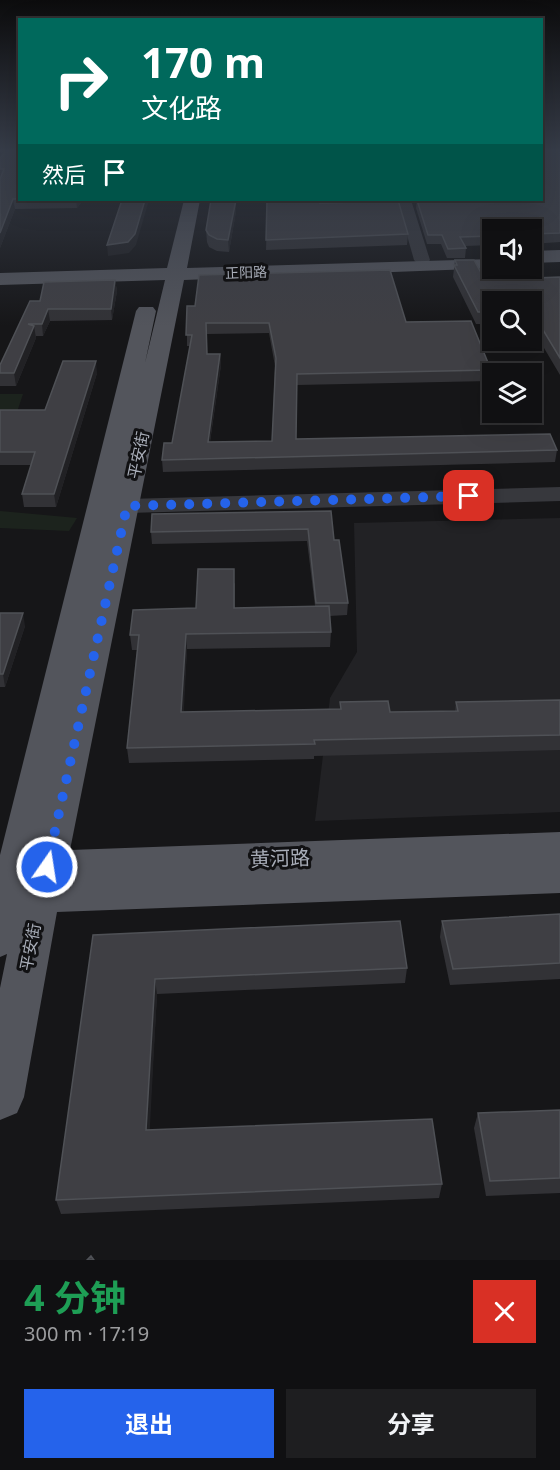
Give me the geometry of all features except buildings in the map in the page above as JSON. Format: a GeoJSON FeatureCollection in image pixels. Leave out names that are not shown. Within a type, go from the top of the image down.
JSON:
{"type":"FeatureCollection","features":[{"type":"Feature","properties":{"kind":"main road","name":"平安街"},"geometry":{"type":"LineString","coordinates":[[0,939],[19,883],[127,506],[167,270],[171,209]]}},
{"type":"Feature","properties":{"kind":"main road","name":"平安街"},"geometry":{"type":"LineString","coordinates":[[0,1096],[19,883],[167,270],[189,209]]}},
{"type":"Feature","properties":{"kind":"main road"},"geometry":{"type":"LineString","coordinates":[[542,257],[560,256]]}},
{"type":"Feature","properties":{"kind":"main road","name":"正阳路"},"geometry":{"type":"LineString","coordinates":[[0,279],[167,270],[482,258]]}},
{"type":"Feature","properties":{"kind":"main road"},"geometry":{"type":"LineString","coordinates":[[542,264],[560,264]]}},
{"type":"Feature","properties":{"kind":"main road","name":"正阳路"},"geometry":{"type":"LineString","coordinates":[[0,270],[482,266]]}},
{"type":"Feature","properties":{"kind":"main road","name":"黄河路"},"geometry":{"type":"LineString","coordinates":[[19,883],[560,847]]}},
{"type":"Feature","properties":{"kind":"main road","name":"黄河路"},"geometry":{"type":"LineString","coordinates":[[19,883],[560,877]]}},
{"type":"Feature","properties":{"kind":"street"},"geometry":{"type":"LineString","coordinates":[[407,209],[422,260]]}},
{"type":"Feature","properties":{"kind":"street"},"geometry":{"type":"LineString","coordinates":[[127,506],[560,494]]}},
{"type":"Feature","properties":{"kind":"shaded area"},"geometry":{"type":"Polygon","coordinates":[[[0,394],[23,394],[15,418],[0,418],[0,394]]]}},
{"type":"Feature","properties":{"kind":"shaded area"},"geometry":{"type":"Polygon","coordinates":[[[0,511],[77,518],[69,531],[0,528],[0,511]]]}},
{"type":"Feature","properties":{"kind":"shaded area"},"geometry":{"type":"Polygon","coordinates":[[[560,518],[560,812],[315,821],[330,698],[357,652],[354,523],[560,518]]]}},
{"type":"Feature","properties":{"kind":"route"},"geometry":{"type":"LineString","coordinates":[[47,867],[127,506],[469,496]]}}]}
